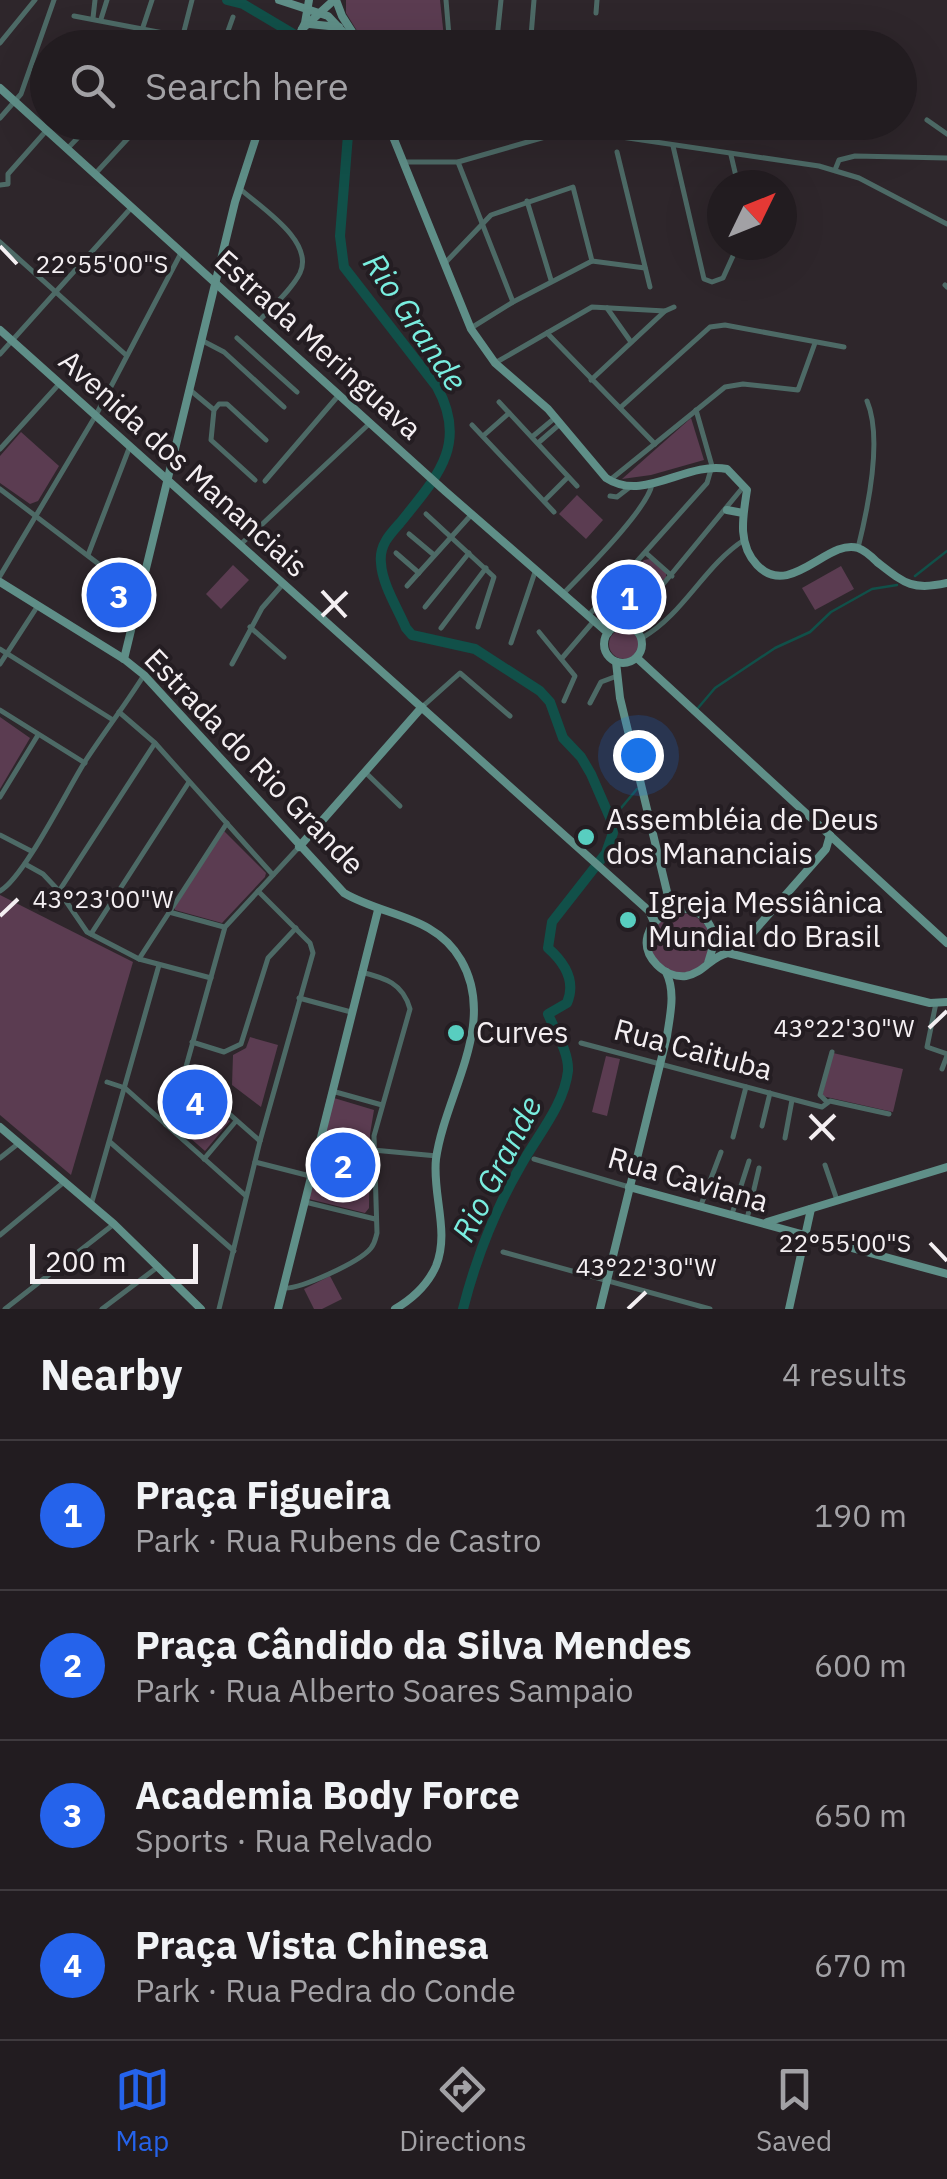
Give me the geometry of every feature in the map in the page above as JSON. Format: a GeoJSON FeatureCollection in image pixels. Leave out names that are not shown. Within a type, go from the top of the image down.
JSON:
{"type":"FeatureCollection","features":[{"type":"Feature","properties":{"kind":"street"},"geometry":{"type":"LineString","coordinates":[[0,43],[35,0]]}},
{"type":"Feature","properties":{"kind":"street"},"geometry":{"type":"LineString","coordinates":[[44,30],[54,0]]}},
{"type":"Feature","properties":{"kind":"street"},"geometry":{"type":"LineString","coordinates":[[93,18],[96,0]]}},
{"type":"Feature","properties":{"kind":"street"},"geometry":{"type":"LineString","coordinates":[[101,19],[107,0]]}},
{"type":"Feature","properties":{"kind":"street"},"geometry":{"type":"LineString","coordinates":[[143,27],[152,0]]}},
{"type":"Feature","properties":{"kind":"street"},"geometry":{"type":"LineString","coordinates":[[184,30],[192,0]]}},
{"type":"Feature","properties":{"kind":"street"},"geometry":{"type":"LineString","coordinates":[[279,0],[307,4],[342,28]]}},
{"type":"Feature","properties":{"kind":"street"},"geometry":{"type":"LineString","coordinates":[[304,29],[335,0],[349,30]]}},
{"type":"Feature","properties":{"kind":"street"},"geometry":{"type":"LineString","coordinates":[[446,0],[448,30]]}},
{"type":"Feature","properties":{"kind":"street"},"geometry":{"type":"LineString","coordinates":[[498,30],[501,0]]}},
{"type":"Feature","properties":{"kind":"street"},"geometry":{"type":"LineString","coordinates":[[532,30],[534,0]]}},
{"type":"Feature","properties":{"kind":"street"},"geometry":{"type":"LineString","coordinates":[[596,12],[597,0]]}},
{"type":"Feature","properties":{"kind":"street"},"geometry":{"type":"LineString","coordinates":[[304,29],[307,4]]}},
{"type":"Feature","properties":{"kind":"street"},"geometry":{"type":"LineString","coordinates":[[74,16],[156,30]]}},
{"type":"Feature","properties":{"kind":"street"},"geometry":{"type":"LineString","coordinates":[[229,30],[233,17]]}},
{"type":"Feature","properties":{"kind":"street"},"geometry":{"type":"LineString","coordinates":[[304,29],[342,28]]}},
{"type":"Feature","properties":{"kind":"street"},"geometry":{"type":"LineString","coordinates":[[0,118],[14,102],[30,69]]}},
{"type":"Feature","properties":{"kind":"street","name":"Estrada Meringuava"},"geometry":{"type":"LineString","coordinates":[[0,88],[30,116]]}},
{"type":"Feature","properties":{"kind":"street"},"geometry":{"type":"LineString","coordinates":[[927,120],[947,134]]}},
{"type":"Feature","properties":{"kind":"street"},"geometry":{"type":"LineString","coordinates":[[0,185],[8,184],[4,173],[41,140]]}},
{"type":"Feature","properties":{"kind":"street","name":"Estrada Meringuava"},"geometry":{"type":"LineString","coordinates":[[56,140],[535,572],[608,633]]}},
{"type":"Feature","properties":{"kind":"street"},"geometry":{"type":"LineString","coordinates":[[66,150],[76,140]]}},
{"type":"Feature","properties":{"kind":"street"},"geometry":{"type":"LineString","coordinates":[[94,175],[126,140]]}},
{"type":"Feature","properties":{"kind":"street"},"geometry":{"type":"LineString","coordinates":[[124,659],[239,188],[255,140]]}},
{"type":"Feature","properties":{"kind":"street"},"geometry":{"type":"LineString","coordinates":[[395,140],[470,328],[496,363],[558,420],[613,483],[651,488]]}},
{"type":"Feature","properties":{"kind":"street"},"geometry":{"type":"LineString","coordinates":[[404,162],[458,162],[535,140]]}},
{"type":"Feature","properties":{"kind":"street"},"geometry":{"type":"LineString","coordinates":[[636,140],[835,170],[878,186],[947,224]]}},
{"type":"Feature","properties":{"kind":"street"},"geometry":{"type":"LineString","coordinates":[[672,146],[704,279],[712,282],[723,278],[731,260]]}},
{"type":"Feature","properties":{"kind":"street"},"geometry":{"type":"LineString","coordinates":[[618,152],[650,288]]}},
{"type":"Feature","properties":{"kind":"street"},"geometry":{"type":"LineString","coordinates":[[732,155],[735,170]]}},
{"type":"Feature","properties":{"kind":"street"},"geometry":{"type":"LineString","coordinates":[[835,170],[839,160],[856,156],[947,158]]}},
{"type":"Feature","properties":{"kind":"street"},"geometry":{"type":"LineString","coordinates":[[458,162],[513,302]]}},
{"type":"Feature","properties":{"kind":"street"},"geometry":{"type":"LineString","coordinates":[[445,263],[490,215],[573,187],[592,261]]}},
{"type":"Feature","properties":{"kind":"street"},"geometry":{"type":"LineString","coordinates":[[239,188],[294,238],[302,252],[297,277],[258,322]]}},
{"type":"Feature","properties":{"kind":"street"},"geometry":{"type":"LineString","coordinates":[[527,201],[552,281]]}},
{"type":"Feature","properties":{"kind":"street"},"geometry":{"type":"LineString","coordinates":[[0,354],[131,208]]}},
{"type":"Feature","properties":{"kind":"street"},"geometry":{"type":"LineString","coordinates":[[0,242],[126,355]]}},
{"type":"Feature","properties":{"kind":"street"},"geometry":{"type":"LineString","coordinates":[[0,579],[96,415],[181,253]]}},
{"type":"Feature","properties":{"kind":"street"},"geometry":{"type":"LineString","coordinates":[[470,328],[592,261],[645,268]]}},
{"type":"Feature","properties":{"kind":"street"},"geometry":{"type":"LineString","coordinates":[[496,363],[583,312],[606,306],[665,312]]}},
{"type":"Feature","properties":{"kind":"street"},"geometry":{"type":"LineString","coordinates":[[606,306],[631,342]]}},
{"type":"Feature","properties":{"kind":"street"},"geometry":{"type":"LineString","coordinates":[[591,380],[674,308]]}},
{"type":"Feature","properties":{"kind":"street"},"geometry":{"type":"LineString","coordinates":[[621,407],[710,327],[725,326],[844,347]]}},
{"type":"Feature","properties":{"kind":"street","name":"Avenida dos Mananciais"},"geometry":{"type":"LineString","coordinates":[[0,330],[649,911],[654,922]]}},
{"type":"Feature","properties":{"kind":"street"},"geometry":{"type":"LineString","coordinates":[[548,333],[654,444]]}},
{"type":"Feature","properties":{"kind":"street"},"geometry":{"type":"LineString","coordinates":[[236,338],[298,392]]}},
{"type":"Feature","properties":{"kind":"street"},"geometry":{"type":"LineString","coordinates":[[202,340],[224,352],[284,407]]}},
{"type":"Feature","properties":{"kind":"street"},"geometry":{"type":"LineString","coordinates":[[798,390],[815,343]]}},
{"type":"Feature","properties":{"kind":"street"},"geometry":{"type":"LineString","coordinates":[[0,449],[60,383]]}},
{"type":"Feature","properties":{"kind":"street"},"geometry":{"type":"LineString","coordinates":[[613,483],[654,444],[732,384],[810,392]]}},
{"type":"Feature","properties":{"kind":"street"},"geometry":{"type":"LineString","coordinates":[[190,390],[214,410]]}},
{"type":"Feature","properties":{"kind":"street"},"geometry":{"type":"LineString","coordinates":[[265,480],[338,395]]}},
{"type":"Feature","properties":{"kind":"street"},"geometry":{"type":"LineString","coordinates":[[858,548],[869,499],[874,423],[867,401]]}},
{"type":"Feature","properties":{"kind":"street"},"geometry":{"type":"LineString","coordinates":[[499,402],[578,486]]}},
{"type":"Feature","properties":{"kind":"street"},"geometry":{"type":"LineString","coordinates":[[255,480],[211,440],[214,410],[219,404],[227,404],[266,440]]}},
{"type":"Feature","properties":{"kind":"street"},"geometry":{"type":"LineString","coordinates":[[563,658],[591,619],[700,492],[712,466],[696,410]]}},
{"type":"Feature","properties":{"kind":"street"},"geometry":{"type":"LineString","coordinates":[[483,436],[509,413]]}},
{"type":"Feature","properties":{"kind":"street"},"geometry":{"type":"LineString","coordinates":[[532,437],[558,420]]}},
{"type":"Feature","properties":{"kind":"street"},"geometry":{"type":"LineString","coordinates":[[538,444],[558,420]]}},
{"type":"Feature","properties":{"kind":"street"},"geometry":{"type":"LineString","coordinates":[[239,546],[370,423]]}},
{"type":"Feature","properties":{"kind":"street"},"geometry":{"type":"LineString","coordinates":[[472,425],[554,512]]}},
{"type":"Feature","properties":{"kind":"street"},"geometry":{"type":"LineString","coordinates":[[88,556],[130,446]]}},
{"type":"Feature","properties":{"kind":"street"},"geometry":{"type":"LineString","coordinates":[[146,461],[161,462],[174,455]]}},
{"type":"Feature","properties":{"kind":"street"},"geometry":{"type":"LineString","coordinates":[[562,594],[651,488],[712,466],[727,469],[744,486],[744,540],[756,564],[764,570],[781,574],[806,568],[840,549],[858,548],[907,584],[925,588],[947,582]]}},
{"type":"Feature","properties":{"kind":"street"},"geometry":{"type":"LineString","coordinates":[[544,502],[568,476]]}},
{"type":"Feature","properties":{"kind":"street"},"geometry":{"type":"LineString","coordinates":[[635,629],[638,614],[744,486]]}},
{"type":"Feature","properties":{"kind":"street"},"geometry":{"type":"LineString","coordinates":[[610,496],[617,497],[630,487]]}},
{"type":"Feature","properties":{"kind":"street"},"geometry":{"type":"LineString","coordinates":[[0,489],[121,580],[140,588]]}},
{"type":"Feature","properties":{"kind":"street"},"geometry":{"type":"LineString","coordinates":[[162,503],[183,494]]}},
{"type":"Feature","properties":{"kind":"street"},"geometry":{"type":"LineString","coordinates":[[727,510],[743,512]]}},
{"type":"Feature","properties":{"kind":"street"},"geometry":{"type":"LineString","coordinates":[[426,514],[489,571],[494,584],[478,628]]}},
{"type":"Feature","properties":{"kind":"street"},"geometry":{"type":"LineString","coordinates":[[406,586],[472,514]]}},
{"type":"Feature","properties":{"kind":"street"},"geometry":{"type":"LineString","coordinates":[[409,534],[434,556]]}},
{"type":"Feature","properties":{"kind":"street"},"geometry":{"type":"LineString","coordinates":[[642,638],[667,622],[730,550],[744,540]]}},
{"type":"Feature","properties":{"kind":"street"},"geometry":{"type":"LineString","coordinates":[[425,607],[469,552]]}},
{"type":"Feature","properties":{"kind":"street"},"geometry":{"type":"LineString","coordinates":[[396,553],[418,573]]}},
{"type":"Feature","properties":{"kind":"street"},"geometry":{"type":"LineString","coordinates":[[646,553],[672,576]]}},
{"type":"Feature","properties":{"kind":"street"},"geometry":{"type":"LineString","coordinates":[[441,628],[489,571]]}},
{"type":"Feature","properties":{"kind":"street"},"geometry":{"type":"LineString","coordinates":[[512,643],[535,572]]}},
{"type":"Feature","properties":{"kind":"street","name":"Estrada do Rio Grande"},"geometry":{"type":"LineString","coordinates":[[0,579],[144,675],[344,893],[378,910],[431,927],[455,950],[472,986],[475,1011],[472,1034],[436,1156],[440,1254],[426,1282],[394,1309]]}},
{"type":"Feature","properties":{"kind":"street"},"geometry":{"type":"LineString","coordinates":[[232,664],[250,627],[283,584]]}},
{"type":"Feature","properties":{"kind":"street"},"geometry":{"type":"LineString","coordinates":[[0,664],[3,651],[37,607]]}},
{"type":"Feature","properties":{"kind":"street"},"geometry":{"type":"LineString","coordinates":[[620,625],[635,629],[642,638],[637,658],[620,663],[604,646],[608,633],[620,625]]}},
{"type":"Feature","properties":{"kind":"street"},"geometry":{"type":"LineString","coordinates":[[250,627],[284,658]]}},
{"type":"Feature","properties":{"kind":"street"},"geometry":{"type":"LineString","coordinates":[[539,632],[575,676],[564,702]]}},
{"type":"Feature","properties":{"kind":"street"},"geometry":{"type":"LineString","coordinates":[[106,648],[128,639]]}},
{"type":"Feature","properties":{"kind":"street"},"geometry":{"type":"LineString","coordinates":[[3,651],[113,720]]}},
{"type":"Feature","properties":{"kind":"street"},"geometry":{"type":"LineString","coordinates":[[637,658],[945,940]]}},
{"type":"Feature","properties":{"kind":"street"},"geometry":{"type":"LineString","coordinates":[[620,663],[618,675],[669,900],[665,913]]}},
{"type":"Feature","properties":{"kind":"street"},"geometry":{"type":"LineString","coordinates":[[166,1125],[224,928],[422,707],[460,673],[510,716]]}},
{"type":"Feature","properties":{"kind":"street"},"geometry":{"type":"LineString","coordinates":[[0,891],[24,864],[85,762],[144,675]]}},
{"type":"Feature","properties":{"kind":"street"},"geometry":{"type":"LineString","coordinates":[[590,704],[601,682],[618,675]]}},
{"type":"Feature","properties":{"kind":"street"},"geometry":{"type":"LineString","coordinates":[[0,710],[85,762]]}},
{"type":"Feature","properties":{"kind":"street"},"geometry":{"type":"LineString","coordinates":[[119,712],[155,743],[273,874]]}},
{"type":"Feature","properties":{"kind":"street"},"geometry":{"type":"LineString","coordinates":[[0,797],[38,734]]}},
{"type":"Feature","properties":{"kind":"street"},"geometry":{"type":"LineString","coordinates":[[60,890],[155,743]]}},
{"type":"Feature","properties":{"kind":"street"},"geometry":{"type":"LineString","coordinates":[[366,773],[400,806]]}},
{"type":"Feature","properties":{"kind":"street"},"geometry":{"type":"LineString","coordinates":[[92,934],[190,782]]}},
{"type":"Feature","properties":{"kind":"street"},"geometry":{"type":"LineString","coordinates":[[139,959],[227,823]]}},
{"type":"Feature","properties":{"kind":"street"},"geometry":{"type":"LineString","coordinates":[[753,958],[744,948],[747,939],[826,849],[830,835]]}},
{"type":"Feature","properties":{"kind":"street"},"geometry":{"type":"LineString","coordinates":[[0,836],[31,851]]}},
{"type":"Feature","properties":{"kind":"street"},"geometry":{"type":"LineString","coordinates":[[826,849],[841,845]]}},
{"type":"Feature","properties":{"kind":"street"},"geometry":{"type":"LineString","coordinates":[[24,864],[43,874],[60,890],[82,928],[139,959],[211,978]]}},
{"type":"Feature","properties":{"kind":"street"},"geometry":{"type":"LineString","coordinates":[[220,1309],[260,1141],[313,948],[258,892]]}},
{"type":"Feature","properties":{"kind":"street"},"geometry":{"type":"LineString","coordinates":[[669,900],[678,909]]}},
{"type":"Feature","properties":{"kind":"street"},"geometry":{"type":"LineString","coordinates":[[278,1309],[378,910]]}},
{"type":"Feature","properties":{"kind":"street"},"geometry":{"type":"LineString","coordinates":[[600,1309],[660,1064],[672,997],[672,984],[666,972],[648,950],[654,922],[665,913],[692,910],[704,918],[715,940],[728,948],[747,939]]}},
{"type":"Feature","properties":{"kind":"street","name":"Avenida dos Mananciais"},"geometry":{"type":"LineString","coordinates":[[649,911],[665,913]]}},
{"type":"Feature","properties":{"kind":"street"},"geometry":{"type":"LineString","coordinates":[[169,912],[224,928]]}},
{"type":"Feature","properties":{"kind":"street"},"geometry":{"type":"LineString","coordinates":[[192,1042],[224,1052],[240,1044],[268,958],[296,928]]}},
{"type":"Feature","properties":{"kind":"street"},"geometry":{"type":"LineString","coordinates":[[708,963],[715,940]]}},
{"type":"Feature","properties":{"kind":"street"},"geometry":{"type":"LineString","coordinates":[[672,997],[684,976],[723,953],[936,1004],[947,1002]]}},
{"type":"Feature","properties":{"kind":"street"},"geometry":{"type":"LineString","coordinates":[[92,1206],[159,965]]}},
{"type":"Feature","properties":{"kind":"street"},"geometry":{"type":"LineString","coordinates":[[282,1288],[298,1288],[364,1254],[374,1242],[373,1150],[410,1009],[405,996],[392,982],[361,972]]}},
{"type":"Feature","properties":{"kind":"street"},"geometry":{"type":"LineString","coordinates":[[666,972],[684,976]]}},
{"type":"Feature","properties":{"kind":"street"},"geometry":{"type":"LineString","coordinates":[[299,998],[351,1012]]}},
{"type":"Feature","properties":{"kind":"street"},"geometry":{"type":"LineString","coordinates":[[936,1004],[927,1047],[947,1054],[942,1069]]}},
{"type":"Feature","properties":{"kind":"street","name":"Rua Caituba"},"geometry":{"type":"LineString","coordinates":[[581,1043],[822,1107],[827,1102],[889,1114]]}},
{"type":"Feature","properties":{"kind":"street"},"geometry":{"type":"LineString","coordinates":[[827,1102],[820,1095],[832,1052]]}},
{"type":"Feature","properties":{"kind":"street"},"geometry":{"type":"LineString","coordinates":[[184,1074],[260,1141]]}},
{"type":"Feature","properties":{"kind":"street"},"geometry":{"type":"LineString","coordinates":[[107,1082],[125,1088],[246,1196]]}},
{"type":"Feature","properties":{"kind":"street"},"geometry":{"type":"LineString","coordinates":[[734,1137],[746,1087]]}},
{"type":"Feature","properties":{"kind":"street"},"geometry":{"type":"LineString","coordinates":[[332,1091],[382,1106]]}},
{"type":"Feature","properties":{"kind":"street"},"geometry":{"type":"LineString","coordinates":[[762,1126],[770,1094]]}},
{"type":"Feature","properties":{"kind":"street","name":"Rua Caituba"},"geometry":{"type":"LineString","coordinates":[[785,1138],[792,1100]]}},
{"type":"Feature","properties":{"kind":"street"},"geometry":{"type":"LineString","coordinates":[[204,1159],[236,1121]]}},
{"type":"Feature","properties":{"kind":"street"},"geometry":{"type":"LineString","coordinates":[[0,1127],[114,1224],[199,1308]]}},
{"type":"Feature","properties":{"kind":"street"},"geometry":{"type":"LineString","coordinates":[[110,1142],[234,1250]]}},
{"type":"Feature","properties":{"kind":"street"},"geometry":{"type":"LineString","coordinates":[[0,1158],[18,1143]]}},
{"type":"Feature","properties":{"kind":"street"},"geometry":{"type":"LineString","coordinates":[[373,1150],[436,1156]]}},
{"type":"Feature","properties":{"kind":"street"},"geometry":{"type":"LineString","coordinates":[[701,1206],[721,1152]]}},
{"type":"Feature","properties":{"kind":"street","name":"Rua Caviana"},"geometry":{"type":"LineString","coordinates":[[534,1159],[947,1274]]}},
{"type":"Feature","properties":{"kind":"street"},"geometry":{"type":"LineString","coordinates":[[255,1162],[310,1176]]}},
{"type":"Feature","properties":{"kind":"street"},"geometry":{"type":"LineString","coordinates":[[732,1214],[749,1162]]}},
{"type":"Feature","properties":{"kind":"street"},"geometry":{"type":"LineString","coordinates":[[826,1165],[838,1201]]}},
{"type":"Feature","properties":{"kind":"street"},"geometry":{"type":"LineString","coordinates":[[746,1218],[759,1168]]}},
{"type":"Feature","properties":{"kind":"street"},"geometry":{"type":"LineString","coordinates":[[762,1224],[947,1168]]}},
{"type":"Feature","properties":{"kind":"street"},"geometry":{"type":"LineString","coordinates":[[0,1235],[64,1182]]}},
{"type":"Feature","properties":{"kind":"street"},"geometry":{"type":"LineString","coordinates":[[305,1202],[376,1219]]}},
{"type":"Feature","properties":{"kind":"street"},"geometry":{"type":"LineString","coordinates":[[789,1309],[811,1210]]}},
{"type":"Feature","properties":{"kind":"street"},"geometry":{"type":"LineString","coordinates":[[5,1309],[114,1224]]}},
{"type":"Feature","properties":{"kind":"street"},"geometry":{"type":"LineString","coordinates":[[503,1252],[710,1309]]}},
{"type":"Feature","properties":{"kind":"street"},"geometry":{"type":"LineString","coordinates":[[102,1309],[158,1266]]}},
{"type":"Feature","properties":{"kind":"shaded area"},"geometry":{"type":"Polygon","coordinates":[[[346,0],[440,0],[443,30],[356,30],[346,13],[346,0]]]}},
{"type":"Feature","properties":{"kind":"shaded area"},"geometry":{"type":"Polygon","coordinates":[[[691,418],[704,460],[622,479],[691,418]]]}},
{"type":"Feature","properties":{"kind":"shaded area"},"geometry":{"type":"Polygon","coordinates":[[[21,432],[59,466],[38,501],[30,504],[0,483],[0,456],[21,432]]]}},
{"type":"Feature","properties":{"kind":"shaded area"},"geometry":{"type":"Polygon","coordinates":[[[577,495],[603,520],[586,539],[559,514],[577,495]]]}},
{"type":"Feature","properties":{"kind":"shaded area"},"geometry":{"type":"Polygon","coordinates":[[[650,559],[666,573],[666,578],[633,614],[602,622],[594,613],[644,560],[650,559]]]}},
{"type":"Feature","properties":{"kind":"shaded area"},"geometry":{"type":"Polygon","coordinates":[[[233,565],[249,580],[221,609],[206,594],[233,565]]]}},
{"type":"Feature","properties":{"kind":"shaded area"},"geometry":{"type":"Polygon","coordinates":[[[841,566],[854,589],[815,610],[802,588],[841,566]]]}},
{"type":"Feature","properties":{"kind":"shaded area"},"geometry":{"type":"Polygon","coordinates":[[[624,629],[635,633],[639,644],[635,655],[624,659],[613,655],[609,644],[613,633],[624,629]]]}},
{"type":"Feature","properties":{"kind":"shaded area"},"geometry":{"type":"Polygon","coordinates":[[[0,717],[30,738],[0,789],[0,717]]]}},
{"type":"Feature","properties":{"kind":"shaded area"},"geometry":{"type":"Polygon","coordinates":[[[224,831],[266,873],[265,877],[222,923],[175,910],[174,906],[224,831]]]}},
{"type":"Feature","properties":{"kind":"shaded area"},"geometry":{"type":"Polygon","coordinates":[[[0,895],[133,962],[71,1175],[0,1115],[0,895]]]}},
{"type":"Feature","properties":{"kind":"shaded area"},"geometry":{"type":"Polygon","coordinates":[[[681,913],[702,922],[711,943],[702,964],[681,973],[660,964],[651,943],[660,922],[681,913]]]}},
{"type":"Feature","properties":{"kind":"shaded area"},"geometry":{"type":"Polygon","coordinates":[[[250,1037],[278,1045],[261,1107],[232,1085],[233,1055],[246,1048],[250,1037]]]}},
{"type":"Feature","properties":{"kind":"shaded area"},"geometry":{"type":"Polygon","coordinates":[[[833,1053],[903,1069],[893,1112],[822,1096],[833,1053]]]}},
{"type":"Feature","properties":{"kind":"shaded area"},"geometry":{"type":"Polygon","coordinates":[[[606,1056],[620,1059],[607,1116],[592,1112],[606,1056]]]}},
{"type":"Feature","properties":{"kind":"shaded area"},"geometry":{"type":"Polygon","coordinates":[[[188,1083],[230,1121],[205,1151],[173,1123],[188,1083]]]}},
{"type":"Feature","properties":{"kind":"shaded area"},"geometry":{"type":"Polygon","coordinates":[[[334,1098],[374,1110],[369,1208],[365,1213],[309,1199],[334,1098]]]}},
{"type":"Feature","properties":{"kind":"shaded area"},"geometry":{"type":"Polygon","coordinates":[[[330,1276],[342,1299],[314,1309],[304,1289],[330,1276]]]}},
{"type":"Feature","properties":{"kind":"waterway","name":"Rio Grande"},"geometry":{"type":"LineString","coordinates":[[227,0],[243,4],[287,30]]}},
{"type":"Feature","properties":{"kind":"waterway","name":"Rio Grande"},"geometry":{"type":"LineString","coordinates":[[348,140],[340,236],[344,267],[437,387],[450,426],[449,444],[436,475],[383,546],[381,563],[387,588],[412,635],[475,649],[540,691],[550,702],[563,738],[591,774],[613,833],[606,853],[552,922],[548,948],[564,966],[570,988],[567,1003],[548,1014],[566,1056],[568,1071],[555,1109],[494,1218],[463,1309]]}},
{"type":"Feature","properties":{"kind":"waterway"},"geometry":{"type":"LineString","coordinates":[[915,576],[947,551]]}},
{"type":"Feature","properties":{"kind":"waterway"},"geometry":{"type":"LineString","coordinates":[[698,708],[715,688],[775,648],[810,632],[831,612],[872,589],[897,585]]}},
{"type":"Feature","properties":{"kind":"waterway"},"geometry":{"type":"LineString","coordinates":[[611,820],[637,789]]}},
{"type":"Feature","properties":{"kind":"place","name":"Academia Body Force"},"geometry":{"type":"Point","coordinates":[119,595]}},
{"type":"Feature","properties":{"kind":"place","name":"Praça Figueira"},"geometry":{"type":"Point","coordinates":[629,597]}},
{"type":"Feature","properties":{"kind":"place","name":"Assembléia de Deus dos Mananciais"},"geometry":{"type":"Point","coordinates":[586,837]}},
{"type":"Feature","properties":{"kind":"place","name":"Igreja Messiânica Mundial do Brasil"},"geometry":{"type":"Point","coordinates":[628,920]}},
{"type":"Feature","properties":{"kind":"place","name":"Curves"},"geometry":{"type":"Point","coordinates":[456,1033]}},
{"type":"Feature","properties":{"kind":"place","name":"Praça Vista Chinesa"},"geometry":{"type":"Point","coordinates":[195,1102]}},
{"type":"Feature","properties":{"kind":"place","name":"Praça Cândido da Silva Mendes"},"geometry":{"type":"Point","coordinates":[343,1165]}}]}
